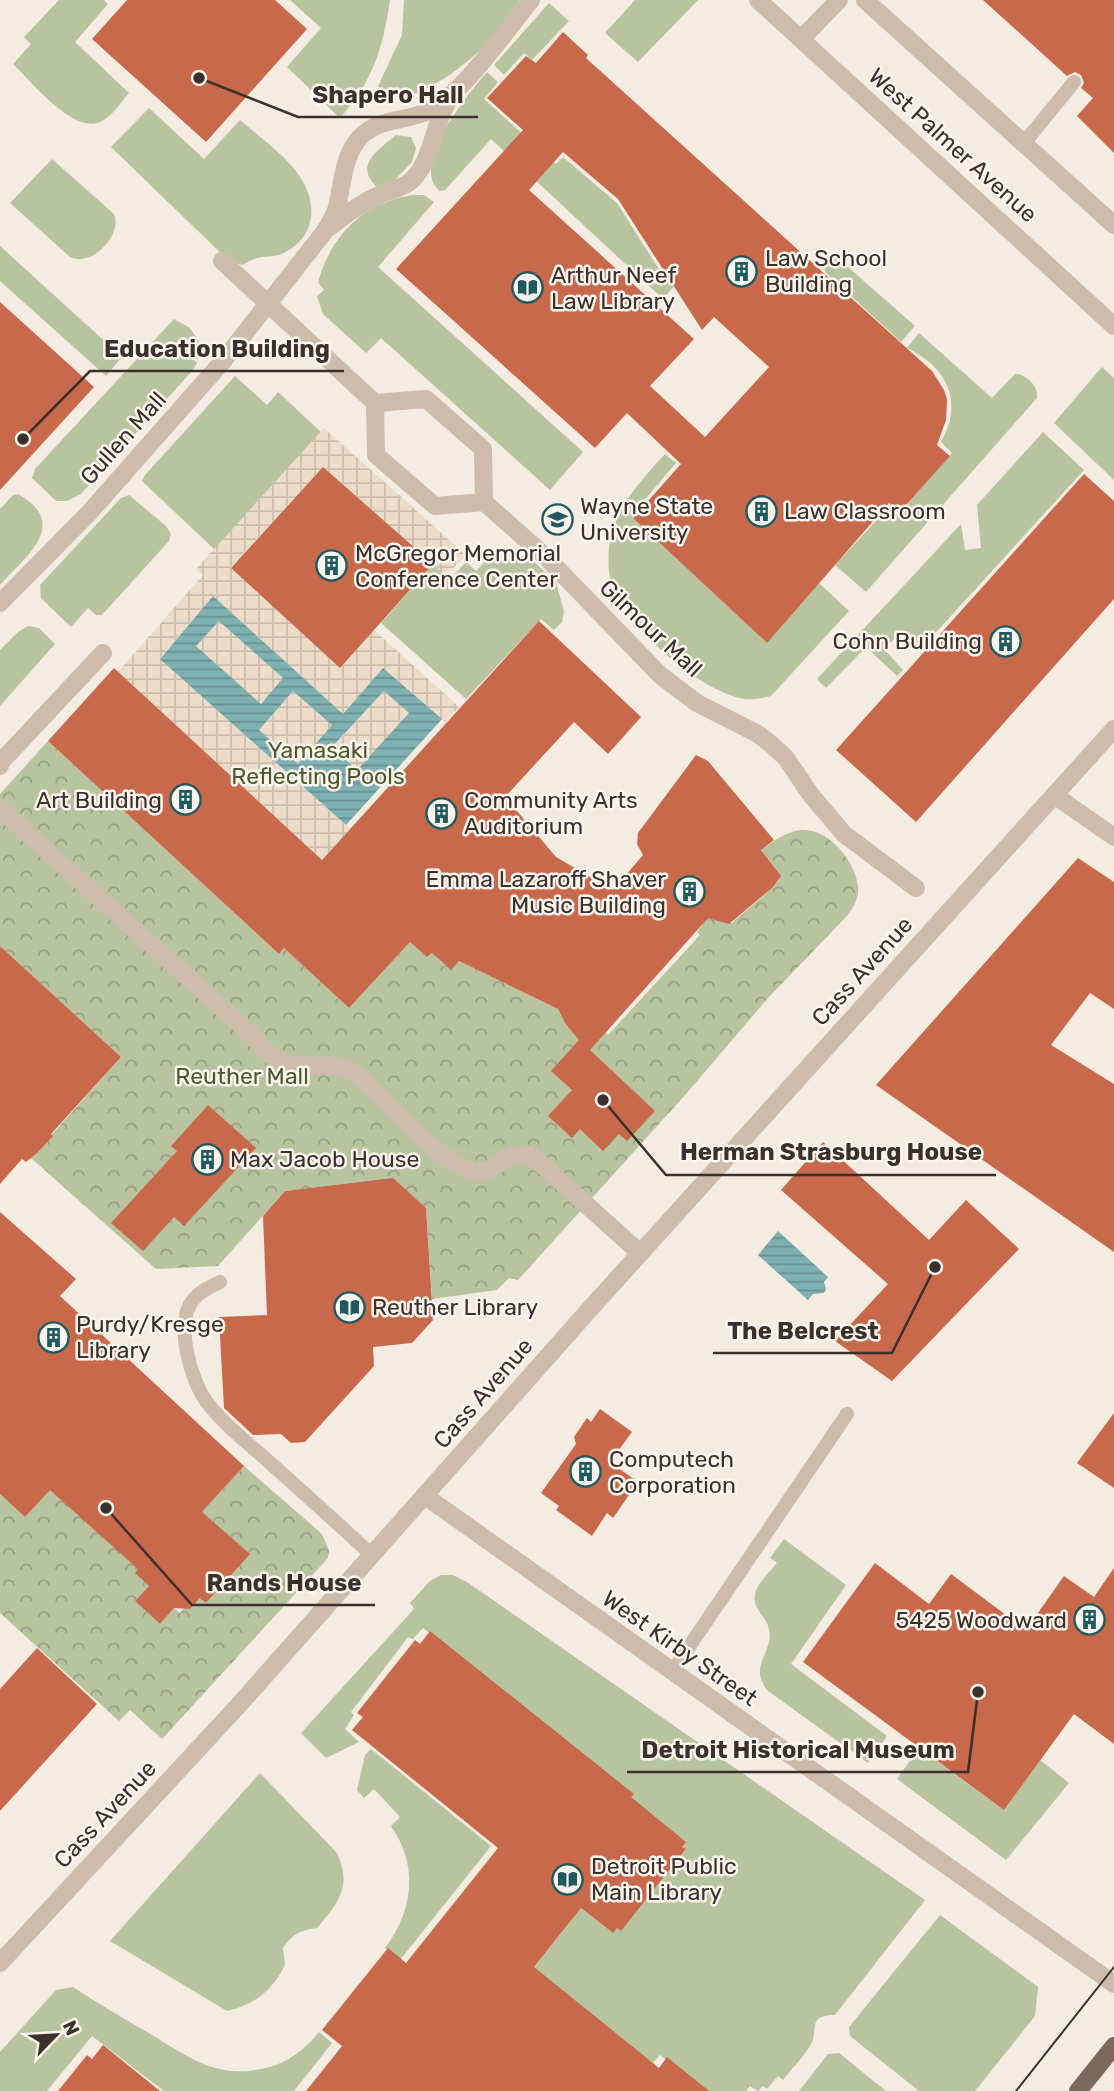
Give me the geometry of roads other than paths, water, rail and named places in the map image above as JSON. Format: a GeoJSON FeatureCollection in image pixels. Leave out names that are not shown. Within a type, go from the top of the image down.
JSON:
{"type":"FeatureCollection","features":[{"type":"Feature","properties":{"kind":"main road"},"geometry":{"type":"LineString","coordinates":[[1078,2091],[1114,2046]]}},
{"type":"Feature","properties":{"kind":"street","name":"Gullen Mall"},"geometry":{"type":"LineString","coordinates":[[325,231],[342,216],[365,202],[411,181],[422,167],[440,113],[450,97],[531,0]]}},
{"type":"Feature","properties":{"kind":"street","name":"West Palmer Avenue"},"geometry":{"type":"LineString","coordinates":[[758,0],[1114,326]]}},
{"type":"Feature","properties":{"kind":"street"},"geometry":{"type":"LineString","coordinates":[[801,39],[839,0]]}},
{"type":"Feature","properties":{"kind":"street"},"geometry":{"type":"LineString","coordinates":[[865,0],[1114,225]]}},
{"type":"Feature","properties":{"kind":"street","name":"Gullen Mall"},"geometry":{"type":"LineString","coordinates":[[0,604],[116,484],[223,361],[325,231],[337,210],[348,161],[357,142],[383,123],[396,118],[415,117],[430,111],[450,97]]}},
{"type":"Feature","properties":{"kind":"street"},"geometry":{"type":"LineString","coordinates":[[222,261],[374,403],[376,455],[435,506],[484,502],[483,449],[426,399],[374,403]]}},
{"type":"Feature","properties":{"kind":"street","name":"Gilmour Mall"},"geometry":{"type":"LineString","coordinates":[[484,502],[546,557],[660,675],[697,703],[758,734],[772,745],[786,758],[844,834],[916,888]]}},
{"type":"Feature","properties":{"kind":"street"},"geometry":{"type":"LineString","coordinates":[[0,764],[103,653]]}},
{"type":"Feature","properties":{"kind":"street","name":"Cass Avenue"},"geometry":{"type":"LineString","coordinates":[[0,1963],[191,1757],[640,1253],[1114,729]]}},
{"type":"Feature","properties":{"kind":"street"},"geometry":{"type":"LineString","coordinates":[[1054,794],[1114,837]]}},
{"type":"Feature","properties":{"kind":"street"},"geometry":{"type":"LineString","coordinates":[[0,809],[253,1036],[265,1051],[287,1065],[331,1064],[344,1067],[359,1076],[444,1156],[462,1167],[476,1172],[488,1170],[511,1156],[531,1155],[640,1253]]}},
{"type":"Feature","properties":{"kind":"street","name":"West Kirby Street"},"geometry":{"type":"LineString","coordinates":[[425,1496],[1114,1984]]}},
{"type":"Feature","properties":{"kind":"lane"},"geometry":{"type":"LineString","coordinates":[[1024,143],[1074,82]]}},
{"type":"Feature","properties":{"kind":"lane"},"geometry":{"type":"LineString","coordinates":[[220,1282],[204,1290],[188,1307],[185,1339],[194,1381],[207,1402],[231,1428],[372,1555]]}},
{"type":"Feature","properties":{"kind":"lane"},"geometry":{"type":"LineString","coordinates":[[671,1672],[847,1414]]}},
{"type":"Feature","properties":{"kind":"water","name":"Yamasaki Reflecting Pools"},"geometry":{"type":"Polygon","coordinates":[[[213,596],[343,714],[383,668],[442,719],[346,825],[160,659],[213,596]],[[219,621],[196,646],[261,704],[283,678],[219,621]],[[293,691],[259,730],[298,764],[332,725],[293,691]],[[384,691],[332,747],[357,770],[409,713],[384,691]]]}},
{"type":"Feature","properties":{"kind":"water"},"geometry":{"type":"Polygon","coordinates":[[[778,1231],[828,1277],[824,1282],[824,1293],[813,1294],[808,1300],[758,1255],[778,1231]]]}},
{"type":"Feature","properties":{"kind":"tram line"},"geometry":{"type":"LineString","coordinates":[[1016,2091],[1114,1967]]}},
{"type":"Feature","properties":{"kind":"place","name":"Shapero Hall"},"geometry":{"type":"Point","coordinates":[199,78]}},
{"type":"Feature","properties":{"kind":"place","name":"Law School Building"},"geometry":{"type":"Point","coordinates":[742,271]}},
{"type":"Feature","properties":{"kind":"place","name":"Arthur Neef Law Library"},"geometry":{"type":"Point","coordinates":[528,288]}},
{"type":"Feature","properties":{"kind":"place","name":"Education Building"},"geometry":{"type":"Point","coordinates":[23,439]}},
{"type":"Feature","properties":{"kind":"place","name":"Law Classroom"},"geometry":{"type":"Point","coordinates":[761,511]}},
{"type":"Feature","properties":{"kind":"place","name":"Wayne State University"},"geometry":{"type":"Point","coordinates":[557,519]}},
{"type":"Feature","properties":{"kind":"place","name":"McGregor Memorial Conference Center"},"geometry":{"type":"Point","coordinates":[332,566]}},
{"type":"Feature","properties":{"kind":"place","name":"Cohn Building"},"geometry":{"type":"Point","coordinates":[1005,641]}},
{"type":"Feature","properties":{"kind":"place","name":"Art Building"},"geometry":{"type":"Point","coordinates":[185,800]}},
{"type":"Feature","properties":{"kind":"place","name":"Community Arts Auditorium"},"geometry":{"type":"Point","coordinates":[441,813]}},
{"type":"Feature","properties":{"kind":"place","name":"Emma Lazaroff Shaver Music Building"},"geometry":{"type":"Point","coordinates":[689,892]}},
{"type":"Feature","properties":{"kind":"place","name":"Herman Strasburg House"},"geometry":{"type":"Point","coordinates":[603,1100]}},
{"type":"Feature","properties":{"kind":"place","name":"Max Jacob House"},"geometry":{"type":"Point","coordinates":[207,1159]}},
{"type":"Feature","properties":{"kind":"place","name":"The Belcrest"},"geometry":{"type":"Point","coordinates":[935,1267]}},
{"type":"Feature","properties":{"kind":"place","name":"Reuther Library"},"geometry":{"type":"Point","coordinates":[349,1307]}},
{"type":"Feature","properties":{"kind":"place","name":"Purdy/Kresge Library"},"geometry":{"type":"Point","coordinates":[53,1337]}},
{"type":"Feature","properties":{"kind":"place","name":"Computech Corporation"},"geometry":{"type":"Point","coordinates":[586,1472]}},
{"type":"Feature","properties":{"kind":"place","name":"Rands House"},"geometry":{"type":"Point","coordinates":[106,1508]}},
{"type":"Feature","properties":{"kind":"place","name":"5425 Woodward"},"geometry":{"type":"Point","coordinates":[1090,1620]}},
{"type":"Feature","properties":{"kind":"place","name":"Detroit Historical Museum"},"geometry":{"type":"Point","coordinates":[978,1692]}},
{"type":"Feature","properties":{"kind":"place","name":"Detroit Public Main Library"},"geometry":{"type":"Point","coordinates":[568,1879]}},
{"type":"Feature","properties":{"kind":"park label","name":"Reuther Mall"},"geometry":{"type":"Point","coordinates":[242,1076]}}]}
